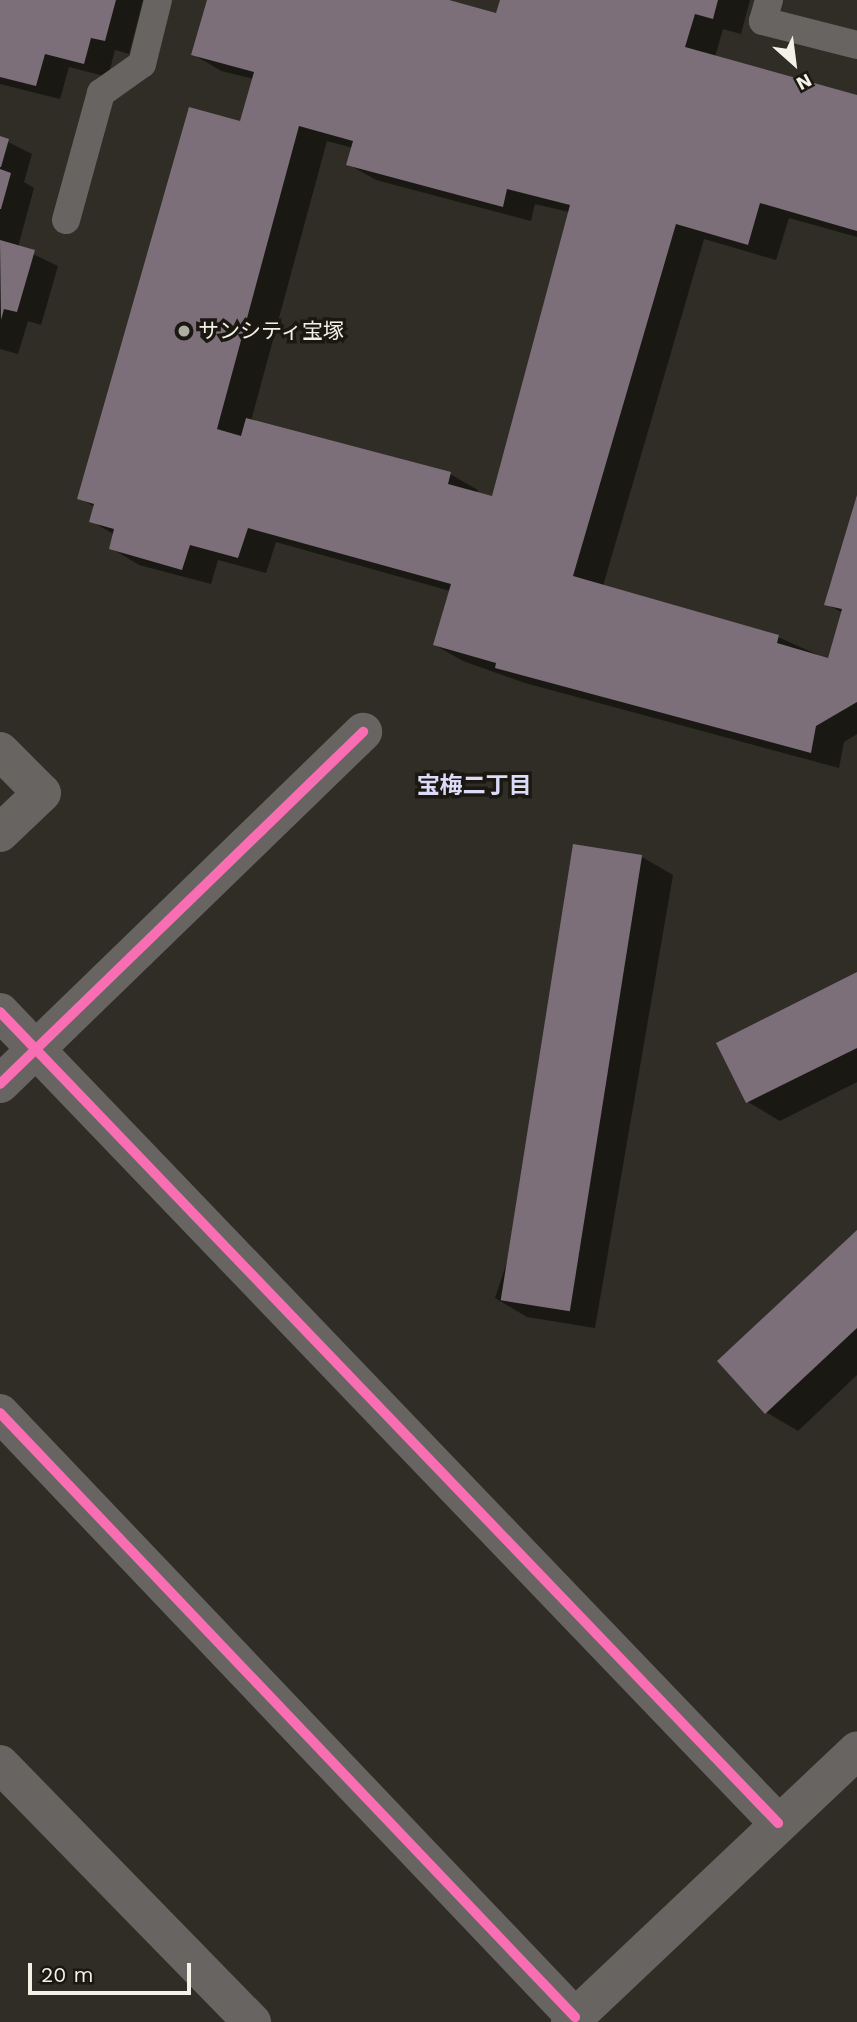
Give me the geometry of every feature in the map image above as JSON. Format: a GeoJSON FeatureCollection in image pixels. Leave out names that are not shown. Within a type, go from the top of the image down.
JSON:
{"type":"FeatureCollection","features":[{"type":"Feature","properties":{"kind":"street"},"geometry":{"type":"LineString","coordinates":[[0,1084],[363,732]]}},
{"type":"Feature","properties":{"kind":"street"},"geometry":{"type":"LineString","coordinates":[[0,751],[42,793],[0,832]]}},
{"type":"Feature","properties":{"kind":"street"},"geometry":{"type":"LineString","coordinates":[[0,1012],[778,1823]]}},
{"type":"Feature","properties":{"kind":"street"},"geometry":{"type":"LineString","coordinates":[[0,1413],[573,2019],[857,1751]]}},
{"type":"Feature","properties":{"kind":"street"},"geometry":{"type":"LineString","coordinates":[[0,1763],[252,2022]]}},
{"type":"Feature","properties":{"kind":"lane"},"geometry":{"type":"LineString","coordinates":[[66,219],[101,93],[142,64],[158,0]]}},
{"type":"Feature","properties":{"kind":"lane"},"geometry":{"type":"LineString","coordinates":[[769,0],[763,21],[857,45]]}},
{"type":"Feature","properties":{"kind":"building"},"geometry":{"type":"Polygon","coordinates":[[[0,0],[116,0],[105,41],[91,38],[84,64],[45,54],[36,86],[0,77],[0,0]]]}},
{"type":"Feature","properties":{"kind":"building","name":"サンシティ宝塚"},"geometry":{"type":"Polygon","coordinates":[[[207,0],[449,0],[496,13],[500,0],[718,0],[713,19],[695,14],[685,47],[857,95],[857,231],[760,203],[748,245],[676,224],[573,576],[779,635],[777,643],[828,658],[842,609],[824,605],[857,495],[857,702],[816,726],[811,753],[495,668],[496,663],[433,645],[451,584],[248,528],[238,558],[190,545],[182,570],[109,549],[114,529],[89,522],[94,504],[77,499],[189,107],[240,121],[254,72],[191,55],[207,0]],[[299,126],[217,429],[241,436],[246,418],[451,472],[448,484],[492,496],[570,205],[507,189],[503,207],[346,165],[353,141],[299,126]]]}},
{"type":"Feature","properties":{"kind":"building"},"geometry":{"type":"Polygon","coordinates":[[[0,136],[9,139],[1,167],[0,167],[0,136]]]}},
{"type":"Feature","properties":{"kind":"building"},"geometry":{"type":"Polygon","coordinates":[[[0,169],[11,173],[1,209],[0,209],[0,169]]]}},
{"type":"Feature","properties":{"kind":"building"},"geometry":{"type":"Polygon","coordinates":[[[0,240],[35,250],[17,312],[4,309],[1,320],[0,240]]]}},
{"type":"Feature","properties":{"kind":"building"},"geometry":{"type":"Polygon","coordinates":[[[573,844],[642,855],[570,1311],[501,1300],[573,844]]]}},
{"type":"Feature","properties":{"kind":"building"},"geometry":{"type":"Polygon","coordinates":[[[857,972],[857,1048],[746,1103],[716,1043],[857,972]]]}},
{"type":"Feature","properties":{"kind":"building"},"geometry":{"type":"Polygon","coordinates":[[[857,1230],[857,1328],[765,1414],[717,1361],[857,1230]]]}},
{"type":"Feature","properties":{"kind":"cycle path"},"geometry":{"type":"LineString","coordinates":[[0,1084],[363,732]]}},
{"type":"Feature","properties":{"kind":"cycle path"},"geometry":{"type":"LineString","coordinates":[[0,1012],[778,1823]]}},
{"type":"Feature","properties":{"kind":"cycle path"},"geometry":{"type":"LineString","coordinates":[[0,1413],[575,2017]]}},
{"type":"Feature","properties":{"kind":"place","name":"サンシティ宝塚"},"geometry":{"type":"Point","coordinates":[184,331]}},
{"type":"Feature","properties":{"kind":"district","name":"宝梅二丁目"},"geometry":{"type":"Point","coordinates":[474,786]}}]}
